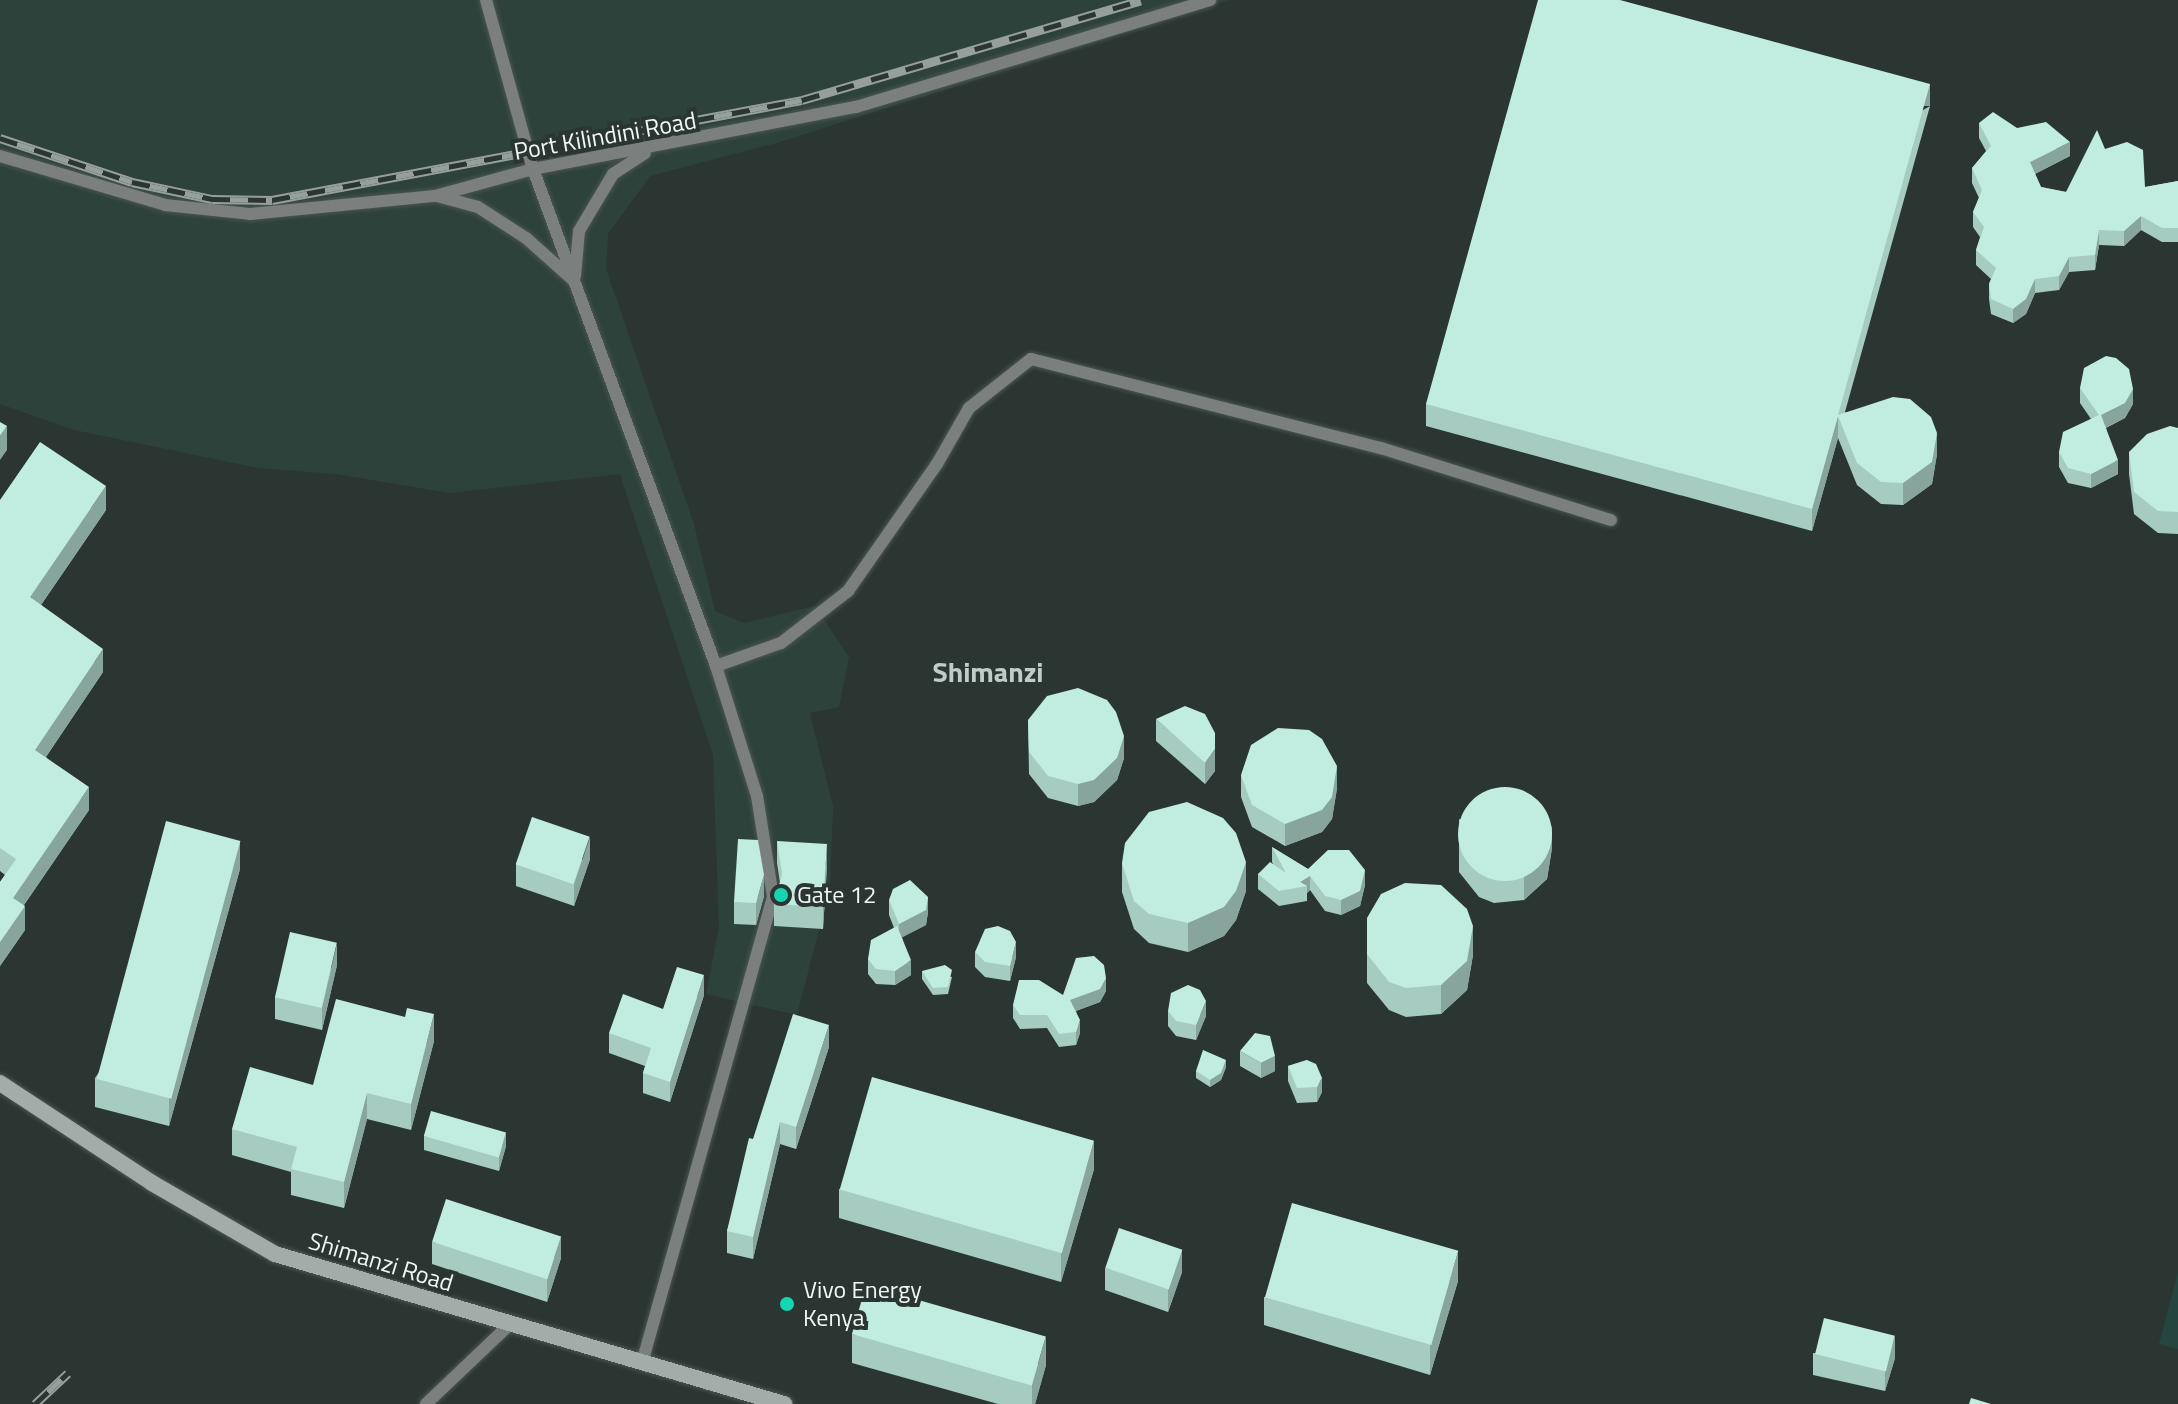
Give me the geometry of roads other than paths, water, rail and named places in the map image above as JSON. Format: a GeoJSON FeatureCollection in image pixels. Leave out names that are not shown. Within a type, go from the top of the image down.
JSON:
{"type":"FeatureCollection","features":[{"type":"Feature","properties":{"kind":"main road","name":"Shimanzi Road"},"geometry":{"type":"LineString","coordinates":[[0,1083],[152,1183],[275,1254],[784,1404]]}},
{"type":"Feature","properties":{"kind":"lane"},"geometry":{"type":"LineString","coordinates":[[486,0],[533,169],[716,666],[757,796],[773,897],[642,1363]]}},
{"type":"Feature","properties":{"kind":"lane","name":"Port Kilindini Road"},"geometry":{"type":"LineString","coordinates":[[0,156],[165,205],[250,214],[435,196],[533,169],[651,149],[856,107],[1210,0]]}},
{"type":"Feature","properties":{"kind":"lane"},"geometry":{"type":"LineString","coordinates":[[575,281],[579,231],[600,194],[613,174],[651,149]]}},
{"type":"Feature","properties":{"kind":"lane"},"geometry":{"type":"LineString","coordinates":[[435,196],[478,207],[526,238],[575,281]]}},
{"type":"Feature","properties":{"kind":"lane"},"geometry":{"type":"LineString","coordinates":[[716,666],[781,643],[848,591],[937,464],[969,408],[1031,359],[1381,448],[1611,520]]}},
{"type":"Feature","properties":{"kind":"lane"},"geometry":{"type":"LineString","coordinates":[[426,1404],[509,1325]]}},
{"type":"Feature","properties":{"kind":"railway"},"geometry":{"type":"LineString","coordinates":[[0,138],[132,182],[212,199],[272,200],[802,100],[1141,0]]}},
{"type":"Feature","properties":{"kind":"railway"},"geometry":{"type":"LineString","coordinates":[[35,1404],[68,1373]]}},
{"type":"Feature","properties":{"kind":"place","name":"Gate 12"},"geometry":{"type":"Point","coordinates":[781,895]}},
{"type":"Feature","properties":{"kind":"place","name":"Vivo Energy Kenya"},"geometry":{"type":"Point","coordinates":[787,1304]}},
{"type":"Feature","properties":{"kind":"district","name":"Shimanzi"},"geometry":{"type":"Point","coordinates":[988,672]}}]}
